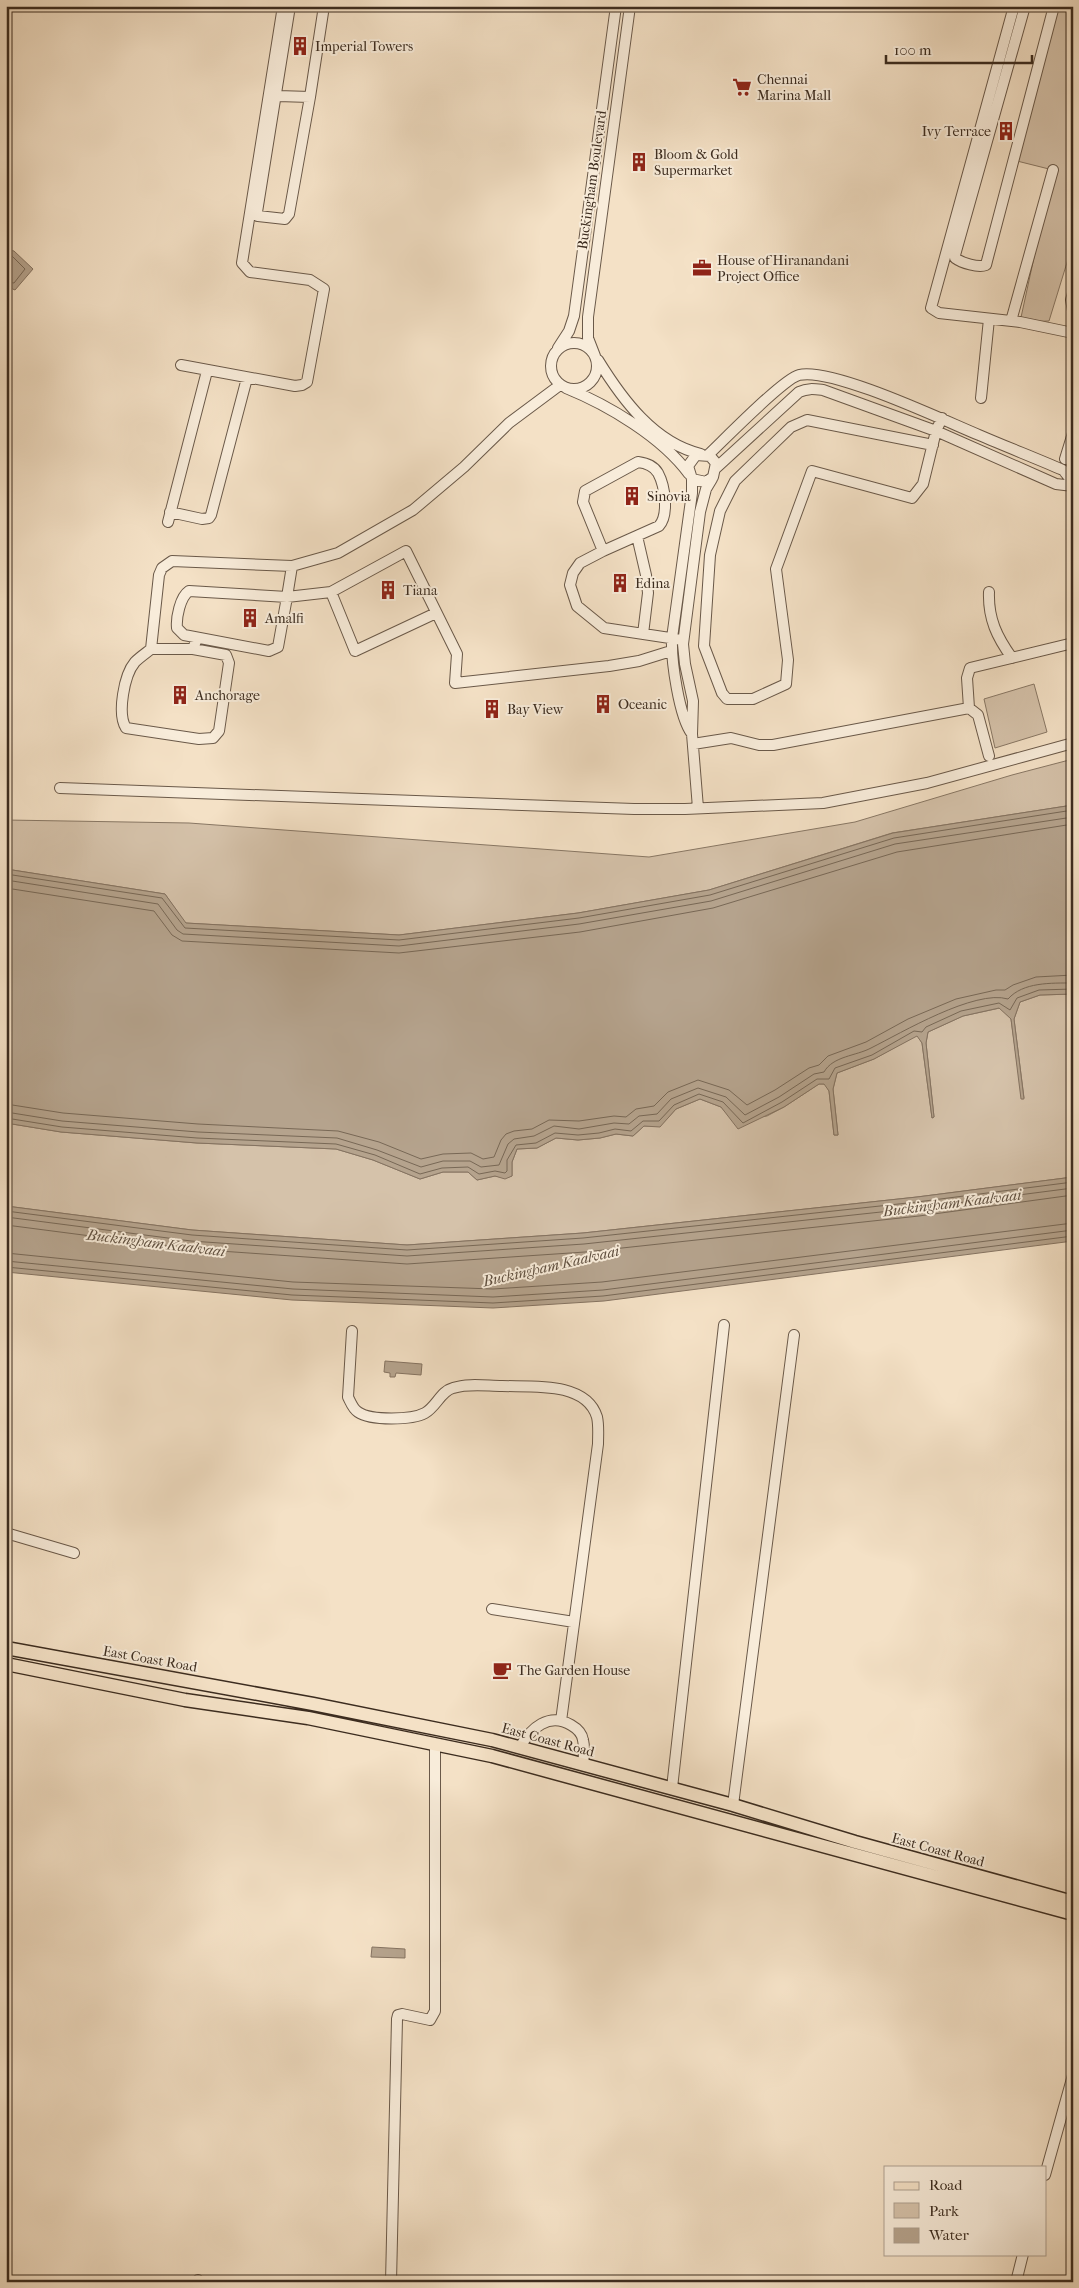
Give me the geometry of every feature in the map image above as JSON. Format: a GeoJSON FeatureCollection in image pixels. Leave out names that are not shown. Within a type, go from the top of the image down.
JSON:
{"type":"FeatureCollection","features":[{"type":"Feature","properties":{"kind":"main road","name":"East Coast Road"},"geometry":{"type":"LineString","coordinates":[[6,1648],[458,1732],[734,1805],[855,1842],[1073,1902]]}},
{"type":"Feature","properties":{"kind":"main road","name":"East Coast Road"},"geometry":{"type":"LineString","coordinates":[[6,1664],[185,1700],[308,1718],[548,1770],[1073,1914]]}},
{"type":"Feature","properties":{"kind":"street"},"geometry":{"type":"LineString","coordinates":[[181,365],[295,386],[307,382],[324,289],[310,280],[250,272],[242,263],[283,6]]}},
{"type":"Feature","properties":{"kind":"street"},"geometry":{"type":"LineString","coordinates":[[290,6],[278,96],[257,212],[258,216],[282,219],[290,214],[324,6]]}},
{"type":"Feature","properties":{"kind":"street","name":"Buckingham Boulevard"},"geometry":{"type":"LineString","coordinates":[[616,6],[574,316],[569,331],[553,354],[550,365],[553,377],[563,387],[581,388],[590,383],[596,371],[595,356],[588,338],[587,324],[630,6]]}},
{"type":"Feature","properties":{"kind":"street"},"geometry":{"type":"LineString","coordinates":[[1014,6],[931,305],[936,312],[1011,321],[1073,333]]}},
{"type":"Feature","properties":{"kind":"street"},"geometry":{"type":"LineString","coordinates":[[1025,6],[955,255],[955,258],[959,261],[981,267],[986,265],[1054,6]]}},
{"type":"Feature","properties":{"kind":"street"},"geometry":{"type":"LineString","coordinates":[[278,96],[310,98]]}},
{"type":"Feature","properties":{"kind":"street"},"geometry":{"type":"LineString","coordinates":[[599,136],[612,138]]}},
{"type":"Feature","properties":{"kind":"street"},"geometry":{"type":"LineString","coordinates":[[1011,321],[1053,170]]}},
{"type":"Feature","properties":{"kind":"street"},"geometry":{"type":"LineString","coordinates":[[1073,293],[1071,300],[1073,311]]}},
{"type":"Feature","properties":{"kind":"street"},"geometry":{"type":"LineString","coordinates":[[981,398],[989,319]]}},
{"type":"Feature","properties":{"kind":"street","name":"Buckingham Boulevard"},"geometry":{"type":"LineString","coordinates":[[558,348],[569,342],[580,343],[590,349],[623,397],[646,422],[672,443],[704,455]]}},
{"type":"Feature","properties":{"kind":"street"},"geometry":{"type":"LineString","coordinates":[[207,371],[169,517],[202,519],[209,518],[211,515],[247,378]]}},
{"type":"Feature","properties":{"kind":"street"},"geometry":{"type":"LineString","coordinates":[[704,455],[784,384],[800,375],[809,374],[855,385],[942,418],[1063,470],[1073,482]]}},
{"type":"Feature","properties":{"kind":"street"},"geometry":{"type":"LineString","coordinates":[[151,649],[159,575],[166,564],[172,561],[292,566],[338,553],[413,510],[464,467],[509,423],[563,387],[595,401],[635,426],[670,454],[691,477],[701,482],[714,473],[799,392],[806,389],[823,390],[936,431],[1056,484],[1073,486]]}},
{"type":"Feature","properties":{"kind":"street"},"geometry":{"type":"LineString","coordinates":[[933,445],[807,420],[791,426],[735,481],[720,511],[710,555],[704,646],[722,693],[727,699],[753,699],[786,684],[788,660],[776,569],[812,470],[912,498],[923,484],[933,445],[936,431],[942,418]]}},
{"type":"Feature","properties":{"kind":"street"},"geometry":{"type":"LineString","coordinates":[[740,425],[750,438]]}},
{"type":"Feature","properties":{"kind":"street"},"geometry":{"type":"LineString","coordinates":[[1065,459],[1073,434]]}},
{"type":"Feature","properties":{"kind":"street"},"geometry":{"type":"LineString","coordinates":[[692,739],[686,724],[671,651],[692,493],[689,462],[696,455],[704,455],[713,459],[714,473],[706,489],[700,512],[683,640],[684,659],[693,701],[692,739],[698,808]]}},
{"type":"Feature","properties":{"kind":"street"},"geometry":{"type":"LineString","coordinates":[[603,551],[583,502],[585,492],[638,462],[647,463],[658,472],[666,502],[664,519],[659,526],[603,551],[580,564],[573,573],[570,585],[578,606],[604,628],[683,640]]}},
{"type":"Feature","properties":{"kind":"street"},"geometry":{"type":"LineString","coordinates":[[637,536],[646,575],[648,594],[642,634]]}},
{"type":"Feature","properties":{"kind":"street"},"geometry":{"type":"LineString","coordinates":[[292,566],[287,597],[278,647],[276,649],[269,650],[197,638],[184,635],[177,628],[176,621],[185,594],[189,591],[287,597],[331,592],[406,551],[457,654],[455,682],[609,666],[639,661],[671,651]]}},
{"type":"Feature","properties":{"kind":"street"},"geometry":{"type":"LineString","coordinates":[[331,592],[355,651],[436,613]]}},
{"type":"Feature","properties":{"kind":"street"},"geometry":{"type":"LineString","coordinates":[[989,592],[988,610],[992,625],[999,640],[1012,658]]}},
{"type":"Feature","properties":{"kind":"street"},"geometry":{"type":"LineString","coordinates":[[193,649],[197,638]]}},
{"type":"Feature","properties":{"kind":"street"},"geometry":{"type":"LineString","coordinates":[[988,756],[978,715],[969,708],[967,678],[970,668],[1073,643]]}},
{"type":"Feature","properties":{"kind":"street"},"geometry":{"type":"LineString","coordinates":[[151,649],[193,649],[226,656],[229,663],[219,731],[213,738],[199,739],[126,728],[122,721],[121,708],[126,683],[134,663],[151,649]]}},
{"type":"Feature","properties":{"kind":"street"},"geometry":{"type":"LineString","coordinates":[[692,739],[731,738],[774,745],[969,708]]}},
{"type":"Feature","properties":{"kind":"street"},"geometry":{"type":"LineString","coordinates":[[60,788],[634,809],[823,803],[926,783],[1073,743]]}},
{"type":"Feature","properties":{"kind":"street"},"geometry":{"type":"LineString","coordinates":[[672,1788],[724,1325]]}},
{"type":"Feature","properties":{"kind":"street"},"geometry":{"type":"LineString","coordinates":[[352,1331],[348,1397],[352,1406],[364,1415],[396,1419],[424,1413],[433,1407],[446,1391],[460,1386],[549,1387],[570,1392],[583,1398],[591,1405],[597,1417],[598,1444],[561,1721]]}},
{"type":"Feature","properties":{"kind":"street"},"geometry":{"type":"LineString","coordinates":[[734,1805],[794,1334]]}},
{"type":"Feature","properties":{"kind":"street"},"geometry":{"type":"LineString","coordinates":[[6,1533],[74,1554]]}},
{"type":"Feature","properties":{"kind":"street"},"geometry":{"type":"LineString","coordinates":[[492,1609],[574,1622]]}},
{"type":"Feature","properties":{"kind":"street"},"geometry":{"type":"LineString","coordinates":[[520,1747],[527,1736],[540,1724],[547,1721],[561,1721],[577,1729],[581,1734],[584,1752],[583,1764]]}},
{"type":"Feature","properties":{"kind":"street"},"geometry":{"type":"LineString","coordinates":[[391,2282],[397,2019],[398,2015],[402,2014],[430,2020],[435,2011],[435,1744]]}},
{"type":"Feature","properties":{"kind":"street"},"geometry":{"type":"LineString","coordinates":[[1046,2170],[1073,2075]]}},
{"type":"Feature","properties":{"kind":"street"},"geometry":{"type":"LineString","coordinates":[[1016,2282],[1022,2256]]}},
{"type":"Feature","properties":{"kind":"green space"},"geometry":{"type":"Polygon","coordinates":[[[1058,6],[1073,6],[1073,243],[1049,321],[1020,322],[1053,170],[1017,161],[1058,6]]]}},
{"type":"Feature","properties":{"kind":"green space"},"geometry":{"type":"Polygon","coordinates":[[[1034,684],[1047,732],[995,748],[984,699],[1034,684]]]}},
{"type":"Feature","properties":{"kind":"green space"},"geometry":{"type":"Polygon","coordinates":[[[1073,759],[1073,805],[892,833],[709,890],[578,913],[399,935],[185,923],[165,894],[6,869],[6,820],[189,823],[649,857],[855,822],[1012,775],[1073,759]]]}},
{"type":"Feature","properties":{"kind":"green space"},"geometry":{"type":"Polygon","coordinates":[[[1073,994],[1073,1177],[917,1197],[583,1233],[407,1245],[192,1230],[6,1206],[6,1123],[61,1132],[197,1143],[336,1149],[373,1160],[420,1179],[443,1172],[468,1172],[477,1180],[495,1176],[505,1178],[512,1176],[512,1162],[517,1149],[537,1148],[556,1138],[578,1140],[616,1134],[633,1136],[644,1126],[660,1126],[676,1109],[700,1099],[721,1107],[733,1121],[767,1116],[819,1084],[825,1084],[829,1091],[834,1135],[838,1135],[833,1089],[837,1073],[874,1059],[917,1035],[922,1043],[932,1118],[934,1117],[926,1043],[928,1032],[963,1016],[1000,1008],[1011,1019],[1022,1099],[1024,1098],[1014,1019],[1020,1002],[1040,995],[1073,994]]]}},
{"type":"Feature","properties":{"kind":"water"},"geometry":{"type":"Polygon","coordinates":[[[6,249],[14,251],[33,269],[15,290],[6,286],[6,249]]]}},
{"type":"Feature","properties":{"kind":"water"},"geometry":{"type":"Polygon","coordinates":[[[1073,805],[1073,994],[1040,995],[1020,1002],[1014,1019],[1024,1099],[1021,1099],[1011,1019],[999,1008],[963,1016],[928,1032],[926,1043],[934,1117],[932,1118],[922,1043],[917,1036],[874,1059],[837,1073],[833,1089],[838,1135],[834,1135],[829,1091],[824,1084],[819,1084],[784,1107],[738,1129],[721,1107],[700,1099],[676,1109],[660,1127],[644,1126],[633,1136],[616,1134],[578,1140],[556,1138],[537,1148],[517,1149],[512,1162],[512,1176],[505,1179],[495,1176],[477,1180],[468,1172],[443,1172],[420,1179],[373,1160],[336,1149],[197,1143],[61,1132],[6,1123],[6,869],[165,894],[186,923],[399,935],[578,913],[709,890],[893,833],[1073,805]]]}},
{"type":"Feature","properties":{"kind":"water","name":"Buckingham Kaalvaai"},"geometry":{"type":"Polygon","coordinates":[[[1073,1177],[1073,1241],[604,1301],[493,1308],[292,1300],[6,1272],[6,1206],[192,1230],[407,1245],[583,1233],[917,1197],[1073,1177]]]}},
{"type":"Feature","properties":{"kind":"water"},"geometry":{"type":"Polygon","coordinates":[[[385,1361],[422,1364],[421,1375],[396,1373],[395,1377],[390,1377],[390,1373],[384,1372],[385,1361]]]}},
{"type":"Feature","properties":{"kind":"water"},"geometry":{"type":"Polygon","coordinates":[[[372,1947],[405,1949],[405,1958],[371,1957],[372,1947]]]}},
{"type":"Feature","properties":{"kind":"place","name":"Imperial Towers"},"geometry":{"type":"Point","coordinates":[300,46]}},
{"type":"Feature","properties":{"kind":"place","name":"Chennai Marina Mall"},"geometry":{"type":"Point","coordinates":[742,87]}},
{"type":"Feature","properties":{"kind":"place","name":"Ivy Terrace"},"geometry":{"type":"Point","coordinates":[1006,131]}},
{"type":"Feature","properties":{"kind":"place","name":"Bloom & Gold Supermarket"},"geometry":{"type":"Point","coordinates":[639,162]}},
{"type":"Feature","properties":{"kind":"place","name":"House of Hiranandani Project Office"},"geometry":{"type":"Point","coordinates":[702,268]}},
{"type":"Feature","properties":{"kind":"place","name":"Sinovia"},"geometry":{"type":"Point","coordinates":[632,496]}},
{"type":"Feature","properties":{"kind":"place","name":"Edina"},"geometry":{"type":"Point","coordinates":[620,583]}},
{"type":"Feature","properties":{"kind":"place","name":"Tiana"},"geometry":{"type":"Point","coordinates":[388,590]}},
{"type":"Feature","properties":{"kind":"place","name":"Amalfi"},"geometry":{"type":"Point","coordinates":[250,618]}},
{"type":"Feature","properties":{"kind":"place","name":"Anchorage"},"geometry":{"type":"Point","coordinates":[180,695]}},
{"type":"Feature","properties":{"kind":"place","name":"Oceanic"},"geometry":{"type":"Point","coordinates":[603,704]}},
{"type":"Feature","properties":{"kind":"place","name":"Bay View"},"geometry":{"type":"Point","coordinates":[492,709]}},
{"type":"Feature","properties":{"kind":"place","name":"The Garden House"},"geometry":{"type":"Point","coordinates":[502,1670]}}]}
